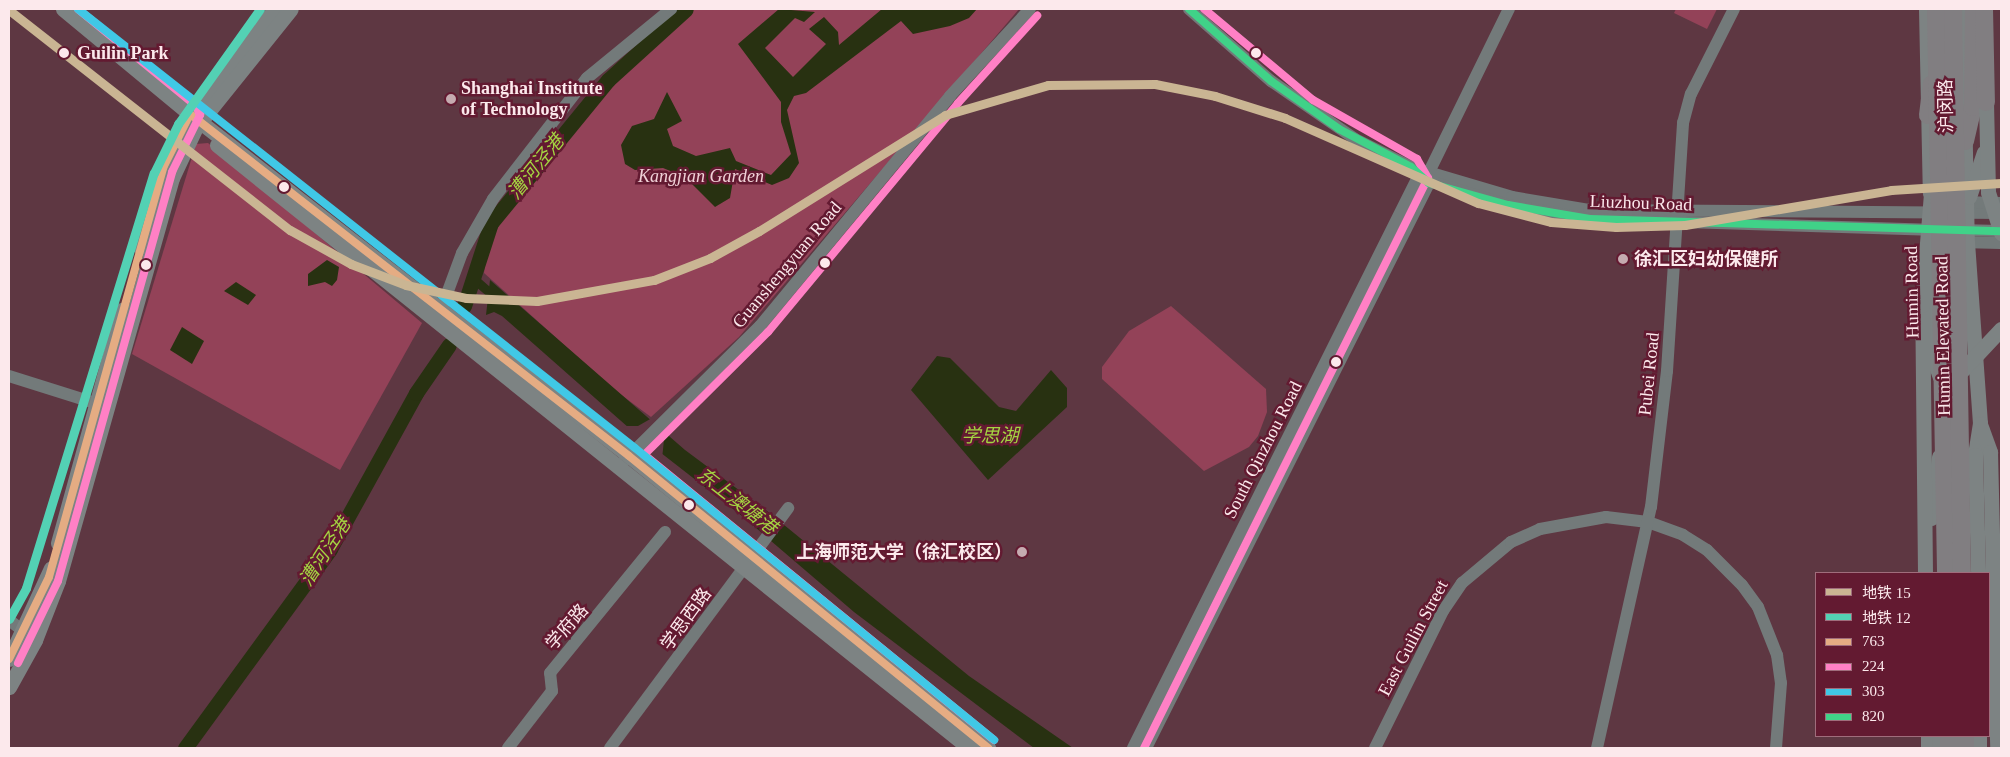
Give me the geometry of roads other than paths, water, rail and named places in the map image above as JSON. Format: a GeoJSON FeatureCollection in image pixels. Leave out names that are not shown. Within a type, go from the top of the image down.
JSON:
{"type":"FeatureCollection","features":[{"type":"Feature","properties":{"kind":"highway","name":"Humin Elevated Road"},"geometry":{"type":"LineString","coordinates":[[1953,9],[1962,572]]}},
{"type":"Feature","properties":{"kind":"highway"},"geometry":{"type":"LineString","coordinates":[[1965,141],[1974,88],[1974,9]]}},
{"type":"Feature","properties":{"kind":"highway"},"geometry":{"type":"LineString","coordinates":[[1984,9],[1986,102]]}},
{"type":"Feature","properties":{"kind":"highway","name":"Humin Elevated Road"},"geometry":{"type":"LineString","coordinates":[[1933,11],[1946,572]]}},
{"type":"Feature","properties":{"kind":"highway"},"geometry":{"type":"LineString","coordinates":[[1933,11],[1936,118]]}},
{"type":"Feature","properties":{"kind":"main road"},"geometry":{"type":"LineString","coordinates":[[63,9],[196,120],[749,562],[988,748]]}},
{"type":"Feature","properties":{"kind":"main road"},"geometry":{"type":"LineString","coordinates":[[9,687],[30,636],[101,405],[163,168],[275,9]]}},
{"type":"Feature","properties":{"kind":"main road"},"geometry":{"type":"LineString","coordinates":[[196,120],[291,9]]}},
{"type":"Feature","properties":{"kind":"main road","name":"沪闵路"},"geometry":{"type":"LineString","coordinates":[[1962,9],[1967,207]]}},
{"type":"Feature","properties":{"kind":"main road"},"geometry":{"type":"LineString","coordinates":[[1978,572],[1975,455],[1980,423],[1967,236],[1967,207],[1984,160],[1984,9]]}},
{"type":"Feature","properties":{"kind":"main road"},"geometry":{"type":"LineString","coordinates":[[1986,102],[1988,192],[2001,232]]}},
{"type":"Feature","properties":{"kind":"main road"},"geometry":{"type":"LineString","coordinates":[[1936,118],[1945,207],[1938,236],[1942,572]]}},
{"type":"Feature","properties":{"kind":"main road"},"geometry":{"type":"LineString","coordinates":[[1925,572],[1922,305],[1936,118]]}},
{"type":"Feature","properties":{"kind":"main road","name":"Humin Road"},"geometry":{"type":"LineString","coordinates":[[1936,118],[1930,207],[1938,236]]}},
{"type":"Feature","properties":{"kind":"main road"},"geometry":{"type":"LineString","coordinates":[[1933,572],[1931,438],[1938,411],[1959,372],[2001,329]]}},
{"type":"Feature","properties":{"kind":"main road"},"geometry":{"type":"LineString","coordinates":[[1980,423],[1990,452],[1997,748]]}},
{"type":"Feature","properties":{"kind":"main road"},"geometry":{"type":"LineString","coordinates":[[1933,572],[1930,504],[1940,453]]}},
{"type":"Feature","properties":{"kind":"main road"},"geometry":{"type":"LineString","coordinates":[[749,562],[969,748]]}},
{"type":"Feature","properties":{"kind":"main road"},"geometry":{"type":"LineString","coordinates":[[9,659],[30,636]]}},
{"type":"Feature","properties":{"kind":"street"},"geometry":{"type":"LineString","coordinates":[[440,314],[462,253],[493,199],[587,78],[671,9]]}},
{"type":"Feature","properties":{"kind":"street","name":"Guanshengyuan Road"},"geometry":{"type":"LineString","coordinates":[[624,461],[760,326],[944,103],[1030,9]]}},
{"type":"Feature","properties":{"kind":"street","name":"Liuzhou Road"},"geometry":{"type":"LineString","coordinates":[[1189,9],[1307,108],[1422,175],[1548,214],[1676,217],[1898,229],[1938,236],[1967,236]]}},
{"type":"Feature","properties":{"kind":"street","name":"South Qinzhou Road"},"geometry":{"type":"LineString","coordinates":[[1133,748],[1422,175],[1509,9]]}},
{"type":"Feature","properties":{"kind":"street","name":"Pubei Road"},"geometry":{"type":"LineString","coordinates":[[1597,748],[1648,522],[1667,371],[1676,217],[1686,108],[1734,9]]}},
{"type":"Feature","properties":{"kind":"street","name":"South Qinzhou Road"},"geometry":{"type":"LineString","coordinates":[[1146,748],[1422,175]]}},
{"type":"Feature","properties":{"kind":"street"},"geometry":{"type":"LineString","coordinates":[[1945,207],[1967,207],[2001,203]]}},
{"type":"Feature","properties":{"kind":"street","name":"Liuzhou Road"},"geometry":{"type":"LineString","coordinates":[[1676,217],[1899,212],[1930,207],[1945,207]]}},
{"type":"Feature","properties":{"kind":"street"},"geometry":{"type":"LineString","coordinates":[[1967,207],[2001,212]]}},
{"type":"Feature","properties":{"kind":"street"},"geometry":{"type":"LineString","coordinates":[[1967,236],[2001,232]]}},
{"type":"Feature","properties":{"kind":"street"},"geometry":{"type":"LineString","coordinates":[[1967,236],[2001,243]]}},
{"type":"Feature","properties":{"kind":"street"},"geometry":{"type":"LineString","coordinates":[[9,376],[101,405]]}},
{"type":"Feature","properties":{"kind":"street","name":"学思西路"},"geometry":{"type":"LineString","coordinates":[[610,748],[785,511]]}},
{"type":"Feature","properties":{"kind":"street","name":"East Guilin Street"},"geometry":{"type":"LineString","coordinates":[[1375,748],[1443,611],[1485,560],[1540,529],[1572,520],[1606,517],[1648,522],[1707,550],[1728,568],[1758,607],[1777,655],[1781,683],[1776,748]]}},
{"type":"Feature","properties":{"kind":"street","name":"学府路"},"geometry":{"type":"LineString","coordinates":[[508,748],[552,691],[550,673],[665,532]]}},
{"type":"Feature","properties":{"kind":"street"},"geometry":{"type":"LineString","coordinates":[[9,620],[30,636]]}},
{"type":"Feature","properties":{"kind":"water"},"geometry":{"type":"Polygon","coordinates":[[[779,9],[815,12],[804,22],[795,18],[765,48],[793,77],[826,44],[809,29],[824,17],[838,32],[839,45],[882,9],[977,9],[969,18],[950,26],[913,34],[901,21],[806,93],[794,96],[787,110],[799,163],[789,178],[772,185],[735,169],[730,198],[715,207],[685,177],[663,168],[635,170],[625,164],[621,145],[632,126],[654,119],[667,92],[682,121],[667,129],[673,146],[696,156],[730,148],[736,161],[771,175],[791,154],[781,122],[781,102],[738,44],[779,9]]]}},
{"type":"Feature","properties":{"kind":"water"},"geometry":{"type":"Polygon","coordinates":[[[327,260],[339,267],[337,280],[332,286],[325,282],[308,286],[308,274],[327,260]]]}},
{"type":"Feature","properties":{"kind":"water"},"geometry":{"type":"Polygon","coordinates":[[[490,280],[685,450],[767,511],[969,676],[1073,748],[1034,748],[854,612],[742,516],[629,428],[502,316],[494,312],[486,315],[490,280]]]}},
{"type":"Feature","properties":{"kind":"water"},"geometry":{"type":"Polygon","coordinates":[[[236,282],[256,295],[248,305],[224,291],[236,282]]]}},
{"type":"Feature","properties":{"kind":"water"},"geometry":{"type":"Polygon","coordinates":[[[182,327],[204,341],[192,364],[170,350],[182,327]]]}},
{"type":"Feature","properties":{"kind":"water","name":"学思湖"},"geometry":{"type":"Polygon","coordinates":[[[937,356],[950,358],[999,407],[1016,411],[1051,370],[1067,388],[1067,407],[988,480],[911,390],[937,356]]]}},
{"type":"Feature","properties":{"kind":"waterway","name":"漕河泾港"},"geometry":{"type":"LineString","coordinates":[[464,306],[491,223],[608,80],[686,9]]}},
{"type":"Feature","properties":{"kind":"waterway","name":"东上澳塘港"},"geometry":{"type":"LineString","coordinates":[[474,279],[497,299]]}},
{"type":"Feature","properties":{"kind":"waterway","name":"漕河泾港"},"geometry":{"type":"LineString","coordinates":[[185,748],[330,549],[416,393],[449,345]]}},
{"type":"Feature","properties":{"kind":"metro line","name":"12"},"geometry":{"type":"LineString","coordinates":[[9,619],[26,588],[154,173],[178,124],[260,9]]}},
{"type":"Feature","properties":{"kind":"metro line","name":"15"},"geometry":{"type":"LineString","coordinates":[[9,10],[290,230],[351,264],[406,285],[466,298],[537,301],[654,280],[710,258],[759,231],[945,115],[1048,85],[1155,84],[1215,96],[1285,118],[1478,203],[1551,222],[1616,227],[1685,225],[1891,190],[2001,183]]}},
{"type":"Feature","properties":{"kind":"place","name":"Guilin Park"},"geometry":{"type":"Point","coordinates":[64,53]}},
{"type":"Feature","properties":{"kind":"place","name":"Shanghai Institute of Technology"},"geometry":{"type":"Point","coordinates":[451,99]}},
{"type":"Feature","properties":{"kind":"place","name":"徐汇区妇幼保健所"},"geometry":{"type":"Point","coordinates":[1623,259]}},
{"type":"Feature","properties":{"kind":"place","name":"上海师范大学（徐汇校区）"},"geometry":{"type":"Point","coordinates":[1022,552]}},
{"type":"Feature","properties":{"kind":"park label","name":"Kangjian Garden"},"geometry":{"type":"Point","coordinates":[701,176]}}]}
